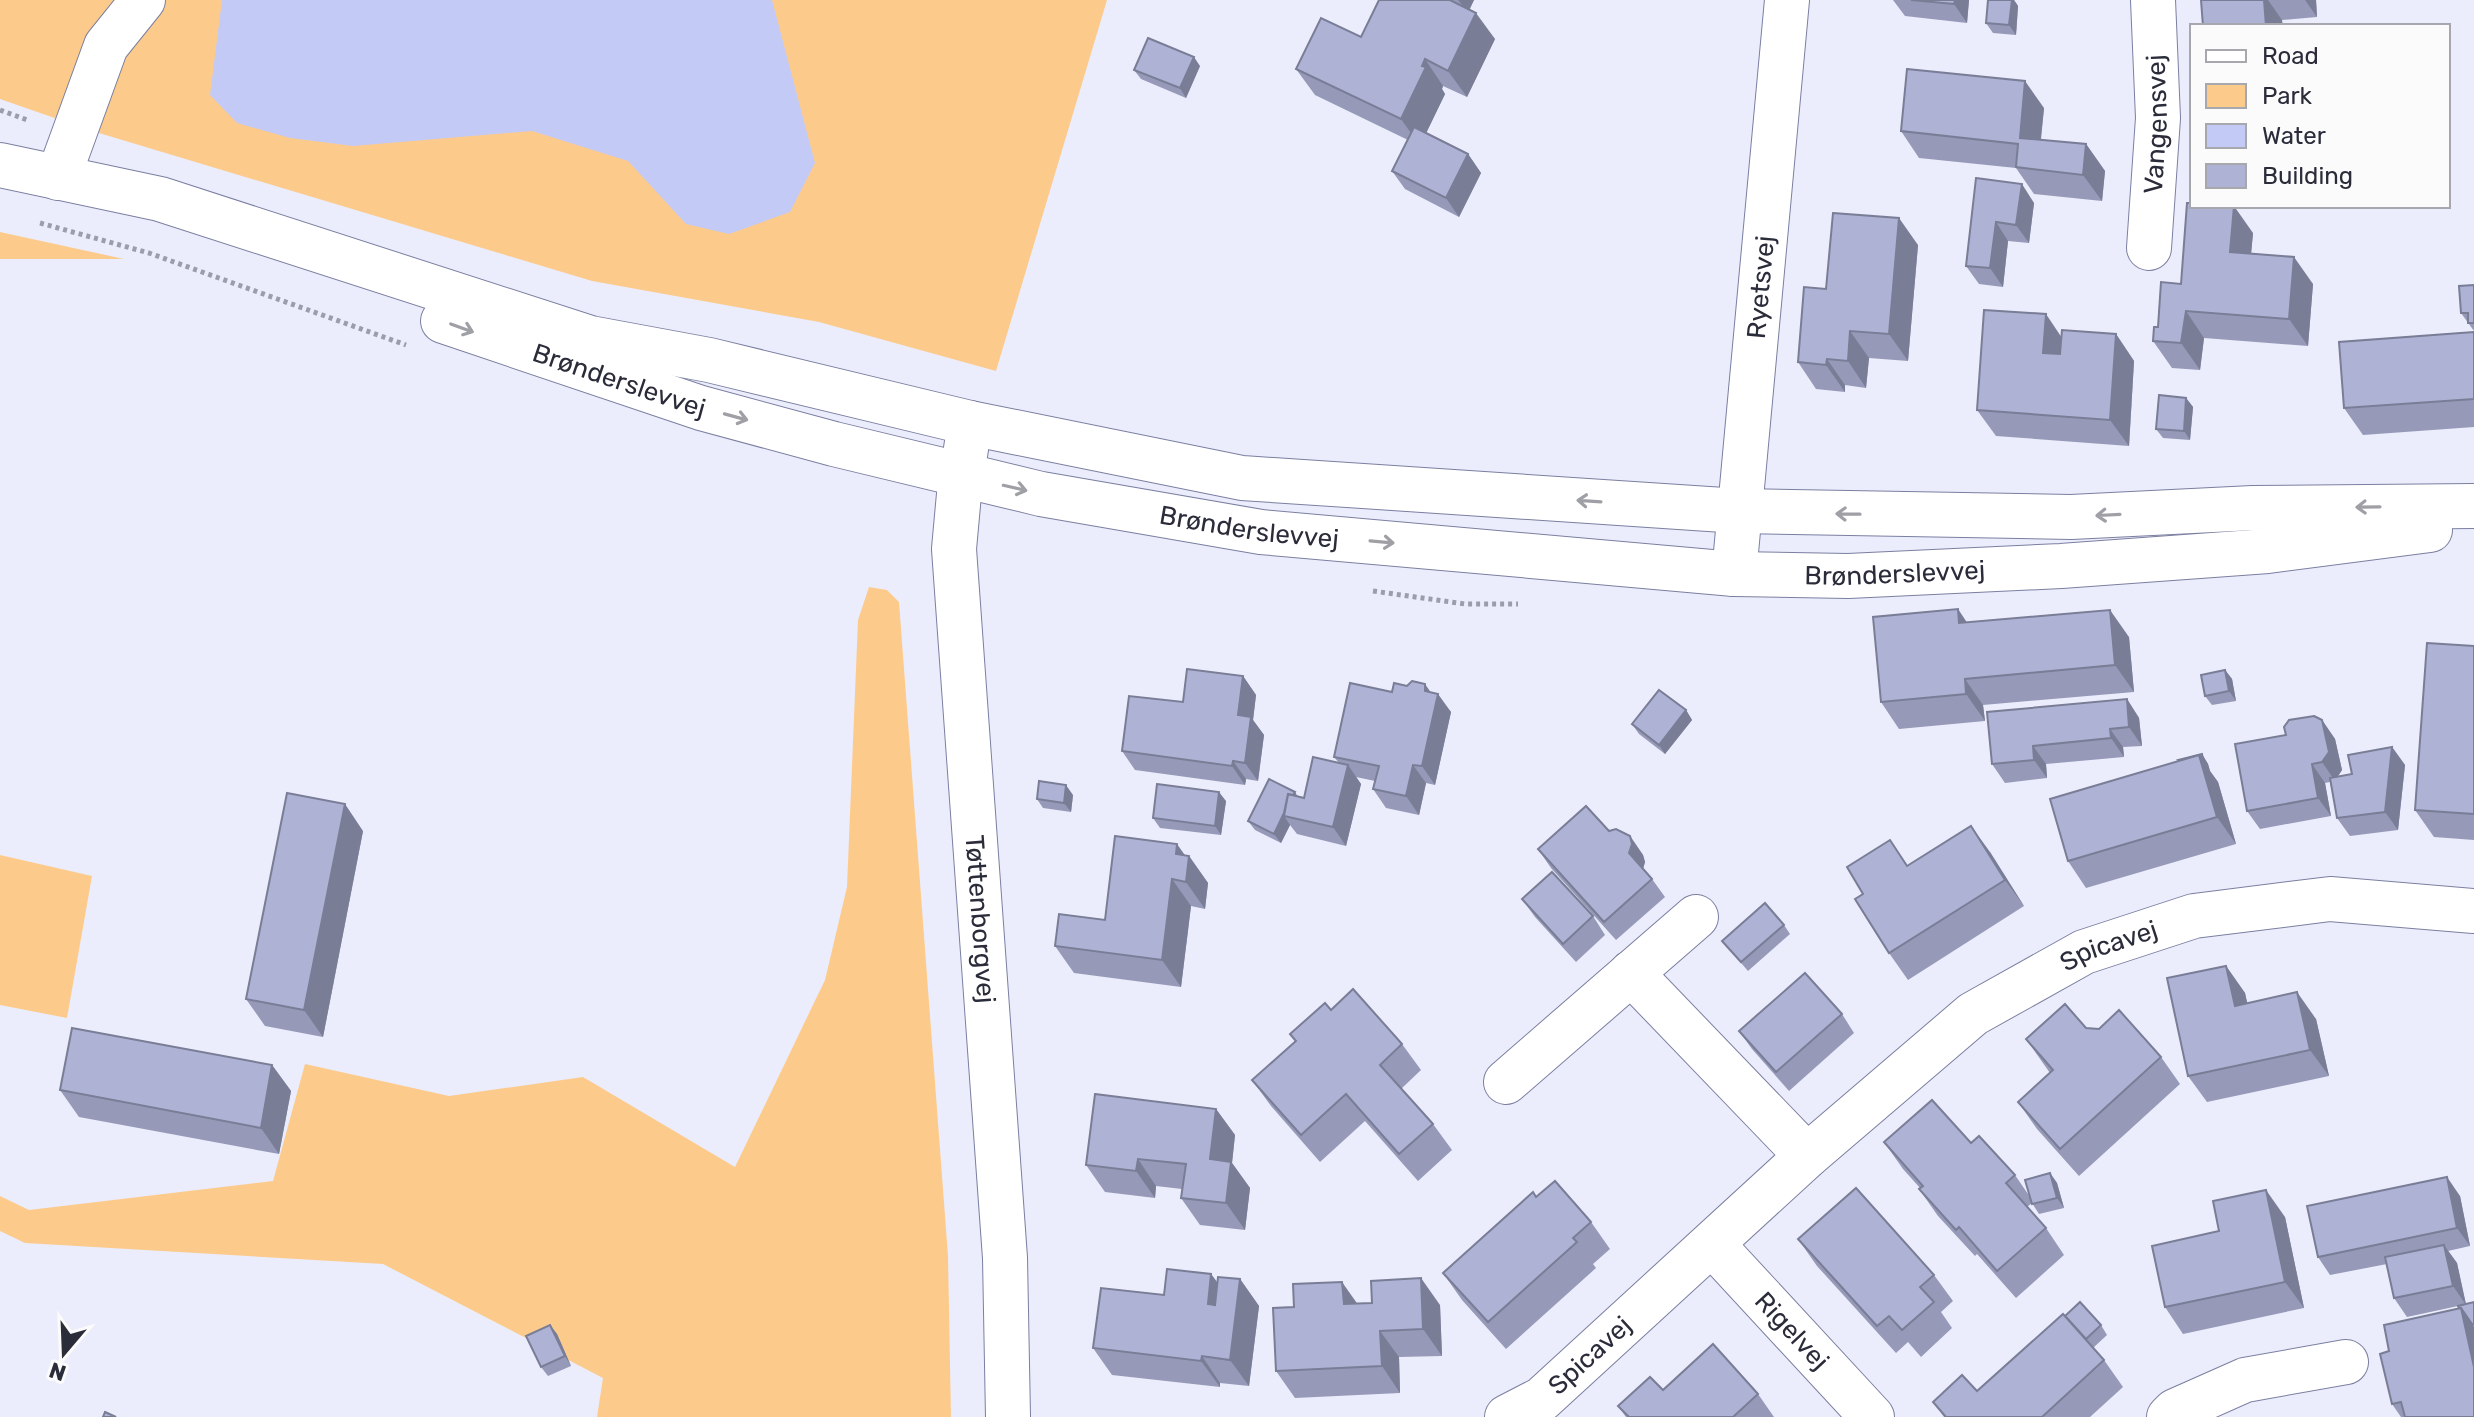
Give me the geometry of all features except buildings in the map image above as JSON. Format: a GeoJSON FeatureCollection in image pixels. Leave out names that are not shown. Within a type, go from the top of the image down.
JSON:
{"type":"FeatureCollection","features":[{"type":"Feature","properties":{"kind":"main road"},"geometry":{"type":"LineString","coordinates":[[66,180],[73,136],[106,46],[143,0]]}},
{"type":"Feature","properties":{"kind":"main road","name":"Ryetsvej"},"geometry":{"type":"LineString","coordinates":[[1734,574],[1787,0]]}},
{"type":"Feature","properties":{"kind":"main road","name":"Vangensvej"},"geometry":{"type":"LineString","coordinates":[[2149,248],[2158,118],[2153,0]]}},
{"type":"Feature","properties":{"kind":"main road","name":"Brønderslevvej"},"geometry":{"type":"LineString","coordinates":[[0,165],[160,199],[590,338],[709,360],[970,423],[1242,478],[1739,511],[2071,517],[2253,508],[2474,506]]}},
{"type":"Feature","properties":{"kind":"main road","name":"Brønderslevvej"},"geometry":{"type":"LineString","coordinates":[[66,180],[187,229],[580,369],[701,408],[1041,494],[1261,532],[1734,574],[1848,576],[2077,565],[2268,551],[2474,524]]}},
{"type":"Feature","properties":{"kind":"main road","name":"Tøttenborgvej"},"geometry":{"type":"LineString","coordinates":[[970,423],[954,549],[1005,1258],[1008,1417]]}},
{"type":"Feature","properties":{"kind":"main road","name":"Spicavej"},"geometry":{"type":"LineString","coordinates":[[1507,1417],[1542,1399],[1807,1156],[1973,1014],[2084,952],[2194,916],[2330,899],[2474,911]]}},
{"type":"Feature","properties":{"kind":"main road"},"geometry":{"type":"LineString","coordinates":[[1506,1082],[1696,917]]}},
{"type":"Feature","properties":{"kind":"main road"},"geometry":{"type":"LineString","coordinates":[[1631,973],[1807,1156]]}},
{"type":"Feature","properties":{"kind":"main road","name":"Rigelvej"},"geometry":{"type":"LineString","coordinates":[[1712,1244],[1872,1417]]}},
{"type":"Feature","properties":{"kind":"main road"},"geometry":{"type":"LineString","coordinates":[[2169,1417],[2175,1411],[2245,1380],[2346,1362]]}},
{"type":"Feature","properties":{"kind":"path"},"geometry":{"type":"LineString","coordinates":[[0,110],[73,136]]}},
{"type":"Feature","properties":{"kind":"green space"},"geometry":{"type":"Polygon","coordinates":[[[0,0],[1107,0],[996,371],[819,322],[592,281],[89,130],[0,99],[0,0]]]}},
{"type":"Feature","properties":{"kind":"green space"},"geometry":{"type":"Polygon","coordinates":[[[0,232],[124,259],[0,259],[0,232]]]}},
{"type":"Feature","properties":{"kind":"green space"},"geometry":{"type":"Polygon","coordinates":[[[869,587],[887,590],[899,602],[948,1256],[951,1417],[597,1417],[603,1378],[383,1264],[25,1243],[0,1231],[0,1196],[29,1210],[273,1181],[305,1064],[449,1096],[583,1077],[735,1167],[825,980],[847,887],[858,620],[869,587]]]}},
{"type":"Feature","properties":{"kind":"green space"},"geometry":{"type":"Polygon","coordinates":[[[0,855],[92,876],[67,1018],[0,1005],[0,855]]]}},
{"type":"Feature","properties":{"kind":"water"},"geometry":{"type":"Polygon","coordinates":[[[222,0],[772,0],[815,163],[790,212],[729,234],[686,224],[628,161],[532,131],[353,146],[290,138],[237,123],[210,95],[222,0]]]}}]}
